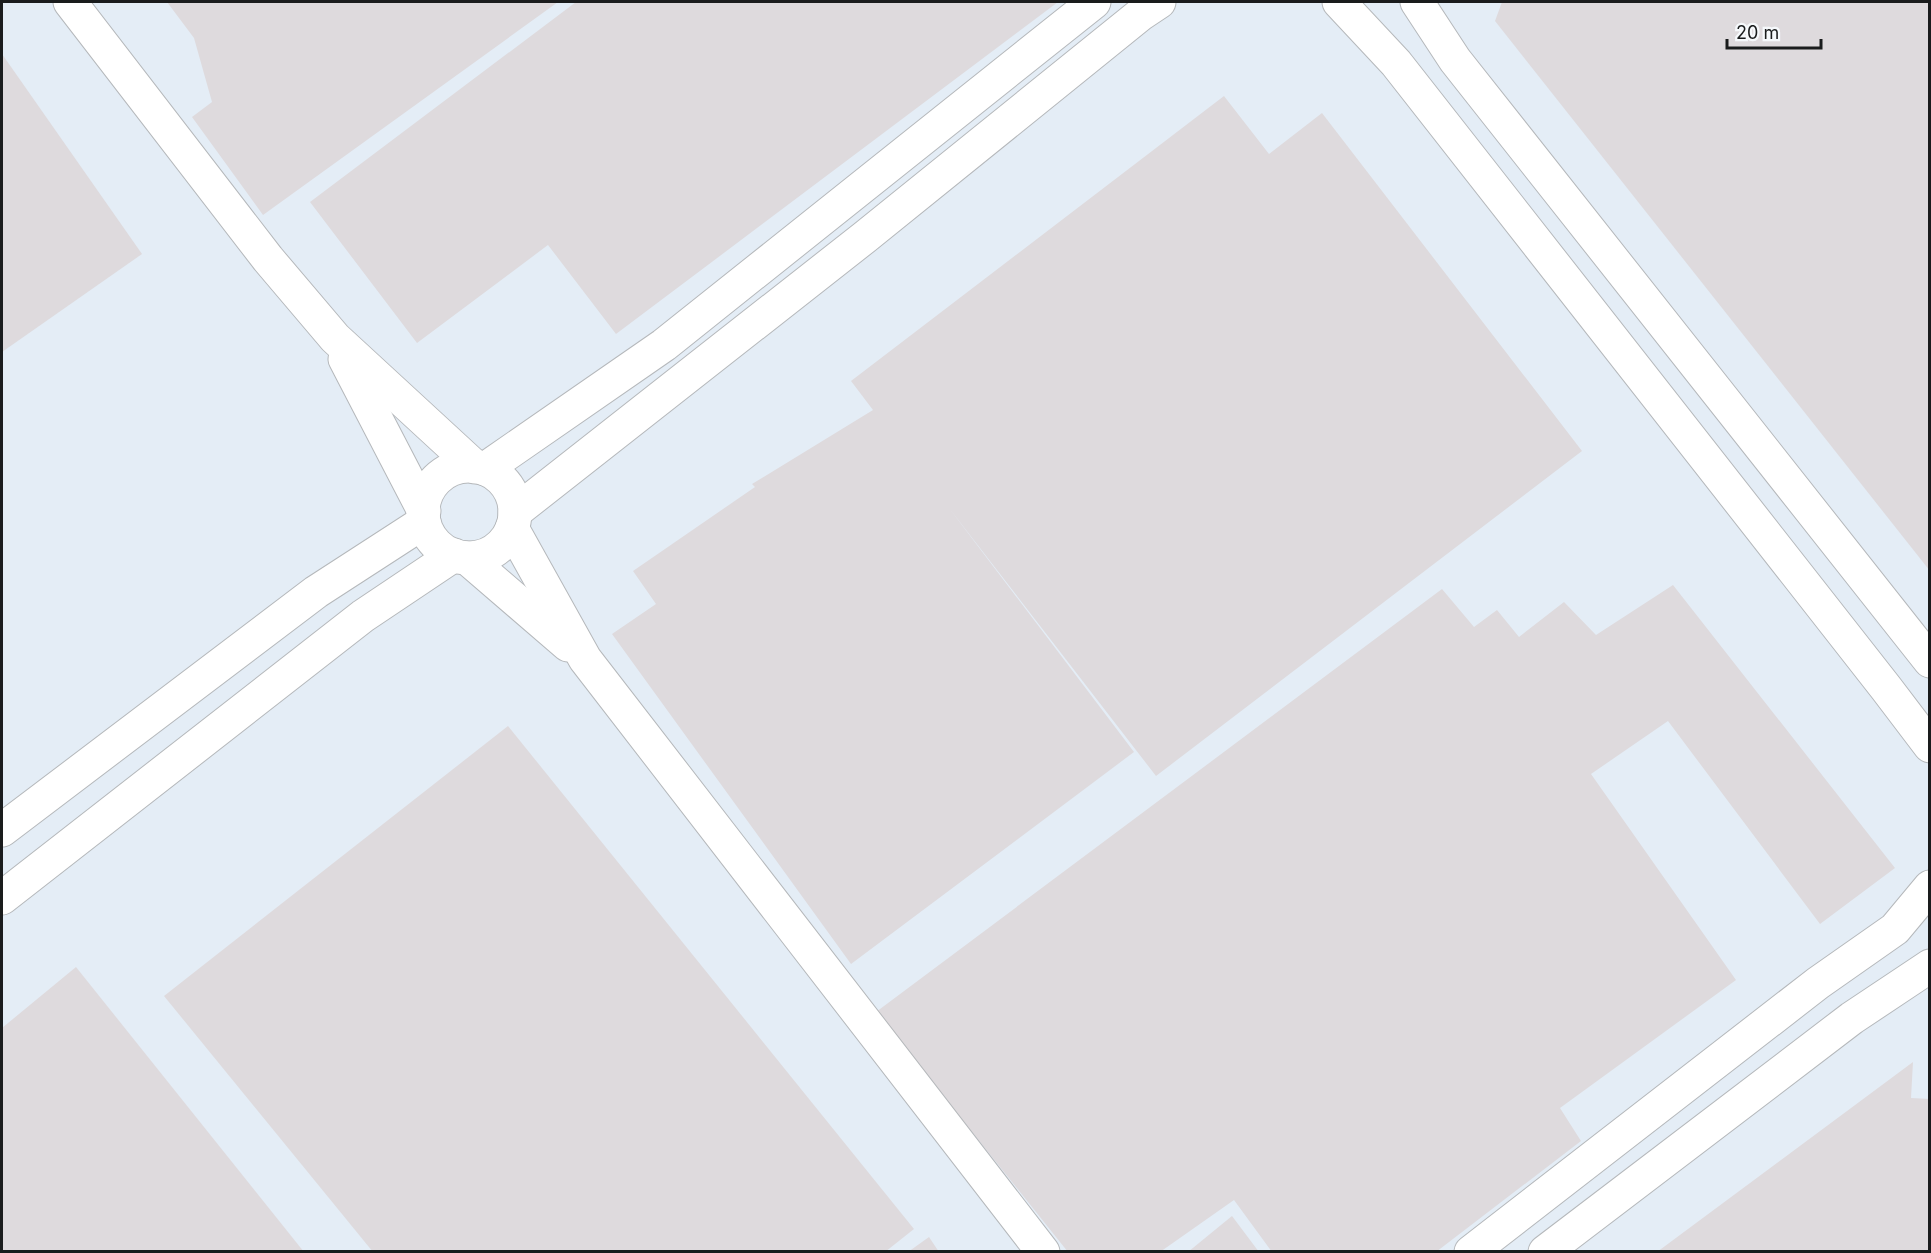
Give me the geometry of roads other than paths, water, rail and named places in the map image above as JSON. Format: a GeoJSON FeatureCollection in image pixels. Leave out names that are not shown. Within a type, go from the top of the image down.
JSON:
{"type":"FeatureCollection","features":[{"type":"Feature","properties":{"kind":"street"},"geometry":{"type":"LineString","coordinates":[[70,2],[268,259],[335,338],[480,468],[505,483],[512,496],[514,520],[585,659],[1043,1251]]}},
{"type":"Feature","properties":{"kind":"street"},"geometry":{"type":"LineString","coordinates":[[2,830],[316,592],[424,516],[428,491],[438,478],[450,470],[465,466],[480,468],[664,345],[1094,2]]}},
{"type":"Feature","properties":{"kind":"street"},"geometry":{"type":"LineString","coordinates":[[2,898],[363,616],[460,557],[482,556],[495,550],[507,539],[514,520],[999,128],[1159,2]]}},
{"type":"Feature","properties":{"kind":"street"},"geometry":{"type":"LineString","coordinates":[[1339,2],[1396,63],[1929,746]]}},
{"type":"Feature","properties":{"kind":"street"},"geometry":{"type":"LineString","coordinates":[[1417,2],[1455,60],[1929,661]]}},
{"type":"Feature","properties":{"kind":"street"},"geometry":{"type":"LineString","coordinates":[[976,96],[999,128]]}},
{"type":"Feature","properties":{"kind":"street"},"geometry":{"type":"LineString","coordinates":[[1481,171],[1518,140]]}},
{"type":"Feature","properties":{"kind":"street"},"geometry":{"type":"LineString","coordinates":[[335,338],[424,516],[430,537],[439,547],[460,557],[585,659]]}},
{"type":"Feature","properties":{"kind":"street"},"geometry":{"type":"LineString","coordinates":[[1471,1251],[1818,983],[1894,929],[1929,887]]}},
{"type":"Feature","properties":{"kind":"street"},"geometry":{"type":"LineString","coordinates":[[1545,1251],[1852,1018],[1929,966]]}}]}
